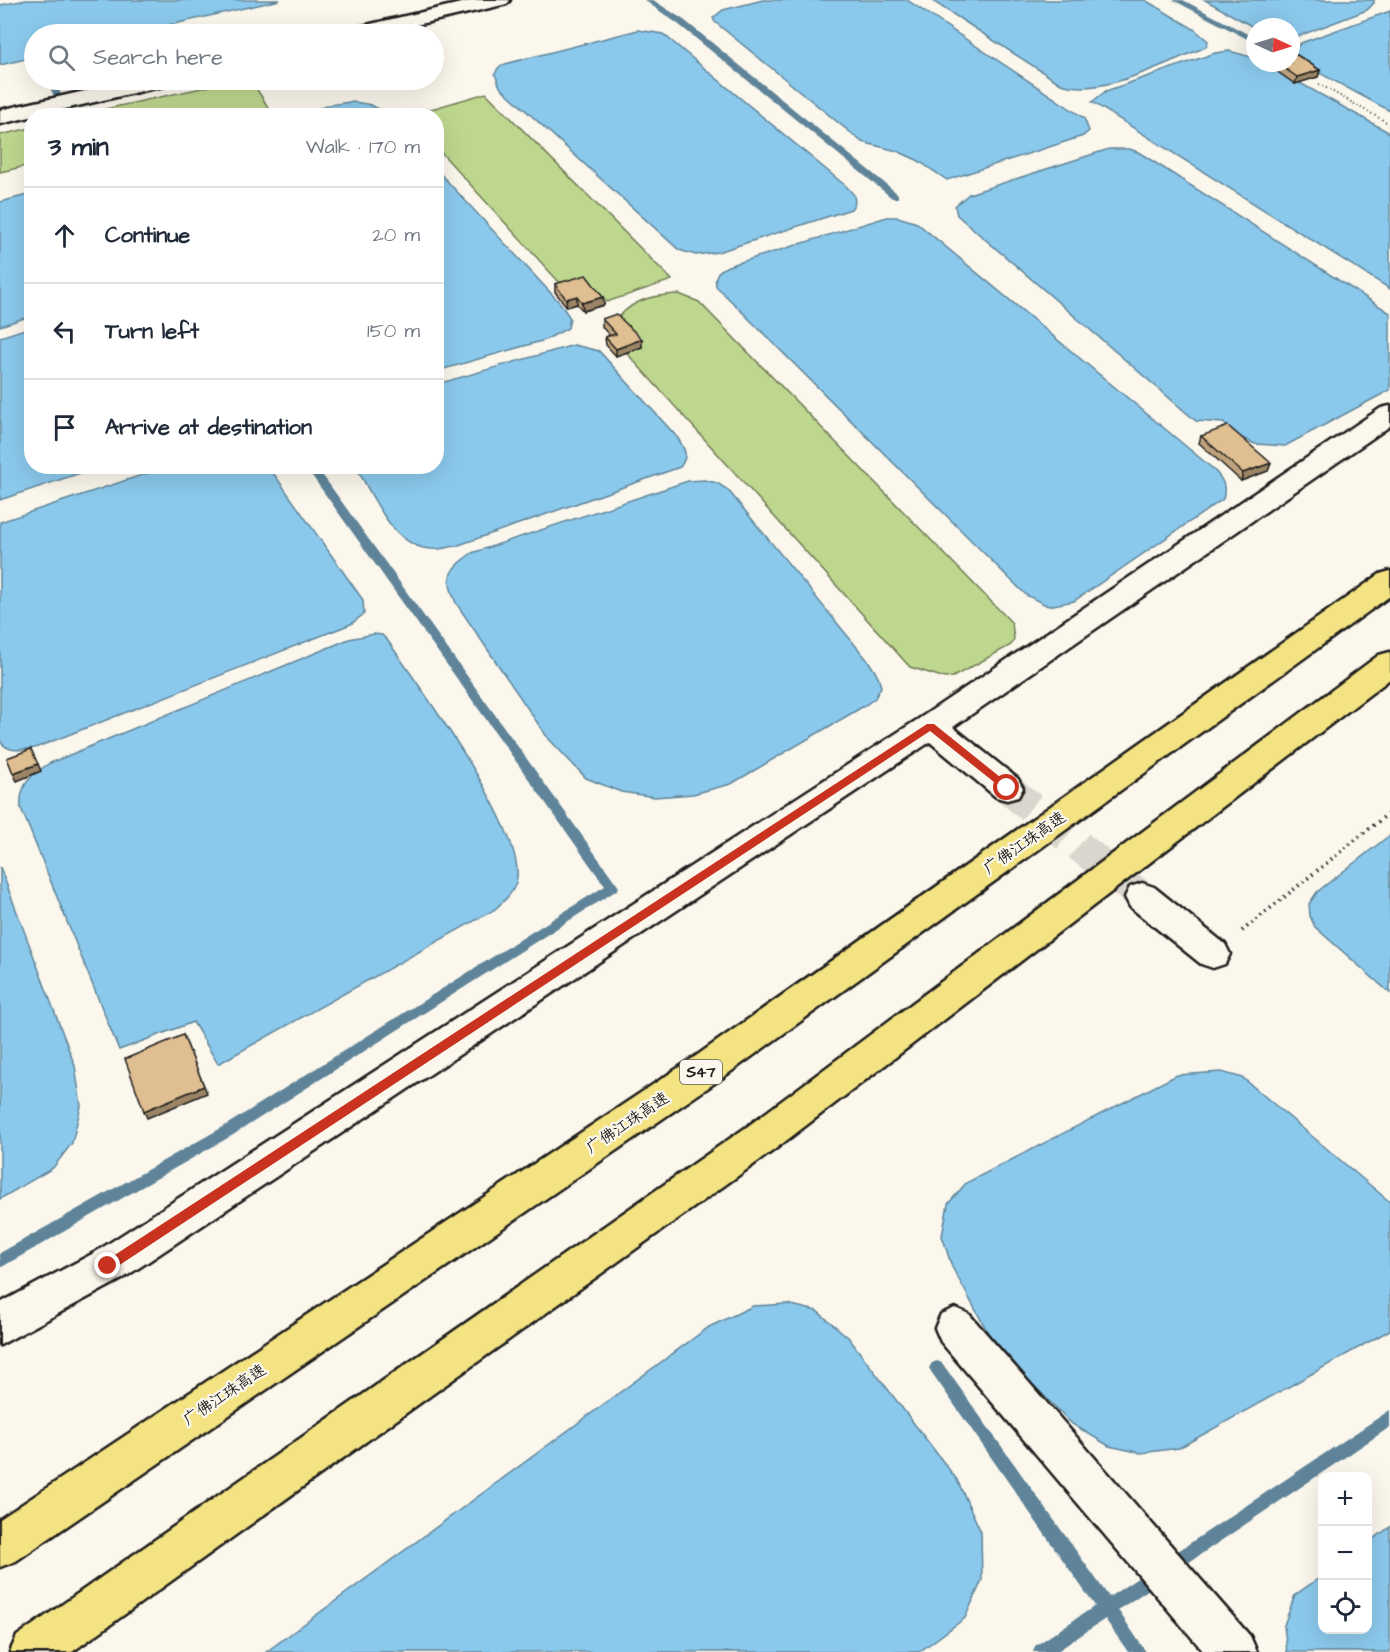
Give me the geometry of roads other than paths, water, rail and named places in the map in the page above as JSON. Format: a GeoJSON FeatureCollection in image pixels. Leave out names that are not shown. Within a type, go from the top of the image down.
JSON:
{"type":"FeatureCollection","features":[{"type":"Feature","properties":{"kind":"highway","name":"广佛江珠高速"},"geometry":{"type":"LineString","coordinates":[[0,1545],[709,1067],[1390,581]]}},
{"type":"Feature","properties":{"kind":"highway"},"geometry":{"type":"LineString","coordinates":[[33,1652],[760,1137],[1390,663]]}},
{"type":"Feature","properties":{"kind":"street"},"geometry":{"type":"LineString","coordinates":[[396,24],[500,0]]}},
{"type":"Feature","properties":{"kind":"street"},"geometry":{"type":"LineString","coordinates":[[39,108],[117,90]]}},
{"type":"Feature","properties":{"kind":"street"},"geometry":{"type":"LineString","coordinates":[[0,117],[24,111]]}},
{"type":"Feature","properties":{"kind":"street"},"geometry":{"type":"LineString","coordinates":[[0,1324],[108,1266],[931,726],[1390,414]]}},
{"type":"Feature","properties":{"kind":"street"},"geometry":{"type":"LineString","coordinates":[[931,726],[1007,788]]}},
{"type":"Feature","properties":{"kind":"street"},"geometry":{"type":"LineString","coordinates":[[1142,897],[1213,954]]}},
{"type":"Feature","properties":{"kind":"street"},"geometry":{"type":"LineString","coordinates":[[955,1328],[1234,1652]]}},
{"type":"Feature","properties":{"kind":"water"},"geometry":{"type":"Polygon","coordinates":[[[26,0],[280,0],[174,24],[24,24],[24,59],[0,65],[0,5],[26,0]]]}},
{"type":"Feature","properties":{"kind":"water"},"geometry":{"type":"Polygon","coordinates":[[[763,0],[907,0],[1084,118],[1089,131],[1083,136],[947,180],[917,160],[897,151],[862,142],[713,18],[723,10],[763,0]]]}},
{"type":"Feature","properties":{"kind":"water"},"geometry":{"type":"Polygon","coordinates":[[[931,0],[1145,0],[1194,29],[1208,41],[1206,47],[1130,78],[1112,83],[1077,87],[1061,84],[931,0]]]}},
{"type":"Feature","properties":{"kind":"water"},"geometry":{"type":"Polygon","coordinates":[[[1205,0],[1374,0],[1367,10],[1300,36],[1300,18],[1246,18],[1246,23],[1205,0]]]}},
{"type":"Feature","properties":{"kind":"water"},"geometry":{"type":"Polygon","coordinates":[[[1390,11],[1390,111],[1312,69],[1300,58],[1301,43],[1390,11]]]}},
{"type":"Feature","properties":{"kind":"water"},"geometry":{"type":"Polygon","coordinates":[[[638,30],[663,34],[847,187],[854,195],[855,203],[851,209],[718,252],[696,255],[679,250],[500,87],[495,74],[498,68],[505,64],[638,30]]]}},
{"type":"Feature","properties":{"kind":"water"},"geometry":{"type":"Polygon","coordinates":[[[1229,51],[1246,56],[1246,72],[1280,72],[1390,133],[1390,289],[1092,102],[1106,91],[1215,53],[1229,51]]]}},
{"type":"Feature","properties":{"kind":"water"},"geometry":{"type":"Polygon","coordinates":[[[350,102],[378,108],[320,108],[350,102]]]}},
{"type":"Feature","properties":{"kind":"water"},"geometry":{"type":"Polygon","coordinates":[[[1109,149],[1130,149],[1140,153],[1390,313],[1390,390],[1285,446],[1255,444],[1242,438],[1223,423],[1196,421],[957,215],[955,206],[969,194],[1109,149]]]}},
{"type":"Feature","properties":{"kind":"water"},"geometry":{"type":"Polygon","coordinates":[[[444,178],[560,303],[570,318],[568,328],[545,340],[444,369],[444,178]]]}},
{"type":"Feature","properties":{"kind":"water"},"geometry":{"type":"Polygon","coordinates":[[[24,196],[24,318],[0,326],[0,202],[24,196]]]}},
{"type":"Feature","properties":{"kind":"water"},"geometry":{"type":"Polygon","coordinates":[[[887,217],[898,217],[917,223],[1212,468],[1223,482],[1223,499],[1074,601],[1048,606],[1026,595],[716,286],[718,273],[728,266],[887,217]]]}},
{"type":"Feature","properties":{"kind":"water"},"geometry":{"type":"Polygon","coordinates":[[[24,329],[24,474],[77,474],[0,500],[0,337],[24,329]]]}},
{"type":"Feature","properties":{"kind":"water"},"geometry":{"type":"Polygon","coordinates":[[[574,345],[599,351],[677,437],[685,452],[684,459],[680,467],[456,546],[436,549],[419,547],[406,540],[386,518],[360,474],[444,474],[444,382],[574,345]]]}},
{"type":"Feature","properties":{"kind":"water"},"geometry":{"type":"Polygon","coordinates":[[[145,474],[274,474],[363,600],[364,614],[351,624],[35,748],[16,750],[3,745],[0,741],[0,522],[145,474]]]}},
{"type":"Feature","properties":{"kind":"water"},"geometry":{"type":"Polygon","coordinates":[[[704,480],[717,483],[728,490],[869,662],[878,676],[881,687],[875,698],[864,706],[731,784],[693,794],[655,797],[621,792],[586,778],[547,737],[456,603],[450,586],[451,574],[458,564],[472,553],[688,481],[704,480]]]}},
{"type":"Feature","properties":{"kind":"water"},"geometry":{"type":"Polygon","coordinates":[[[374,634],[382,635],[388,641],[444,723],[487,792],[514,854],[517,877],[512,891],[494,910],[218,1064],[193,1022],[119,1050],[21,808],[22,793],[27,782],[48,764],[349,639],[374,634]]]}},
{"type":"Feature","properties":{"kind":"water"},"geometry":{"type":"Polygon","coordinates":[[[1390,835],[1390,993],[1315,927],[1310,916],[1309,904],[1317,892],[1390,835]]]}},
{"type":"Feature","properties":{"kind":"water"},"geometry":{"type":"Polygon","coordinates":[[[0,867],[75,1066],[81,1106],[72,1143],[53,1168],[0,1199],[0,867]]]}},
{"type":"Feature","properties":{"kind":"water"},"geometry":{"type":"Polygon","coordinates":[[[1221,1072],[1243,1078],[1390,1202],[1390,1330],[1179,1448],[1141,1453],[1109,1446],[1072,1424],[996,1347],[952,1267],[942,1236],[948,1204],[966,1183],[1177,1075],[1221,1072]]]}},
{"type":"Feature","properties":{"kind":"water"},"geometry":{"type":"Polygon","coordinates":[[[787,1304],[817,1311],[848,1337],[957,1480],[981,1532],[982,1580],[965,1618],[919,1652],[266,1652],[709,1327],[753,1306],[787,1304]]]}},
{"type":"Feature","properties":{"kind":"water"},"geometry":{"type":"Polygon","coordinates":[[[1390,1527],[1390,1652],[1287,1652],[1284,1625],[1295,1595],[1318,1579],[1318,1634],[1372,1634],[1372,1540],[1390,1527]]]}},
{"type":"Feature","properties":{"kind":"waterway"},"geometry":{"type":"LineString","coordinates":[[648,0],[681,22],[895,196]]}},
{"type":"Feature","properties":{"kind":"waterway"},"geometry":{"type":"LineString","coordinates":[[1177,0],[1246,36]]}},
{"type":"Feature","properties":{"kind":"waterway"},"geometry":{"type":"LineString","coordinates":[[55,90],[64,108]]}},
{"type":"Feature","properties":{"kind":"waterway"},"geometry":{"type":"LineString","coordinates":[[0,1261],[228,1131],[613,887],[316,474]]}},
{"type":"Feature","properties":{"kind":"waterway"},"geometry":{"type":"LineString","coordinates":[[937,1368],[1107,1608]]}},
{"type":"Feature","properties":{"kind":"waterway"},"geometry":{"type":"LineString","coordinates":[[1107,1608],[1390,1418]]}},
{"type":"Feature","properties":{"kind":"waterway"},"geometry":{"type":"LineString","coordinates":[[1041,1652],[1107,1608]]}},
{"type":"Feature","properties":{"kind":"waterway"},"geometry":{"type":"LineString","coordinates":[[1107,1608],[1138,1652]]}},
{"type":"Feature","properties":{"kind":"tunnel"},"geometry":{"type":"LineString","coordinates":[[1007,788],[1142,897]]}}]}
